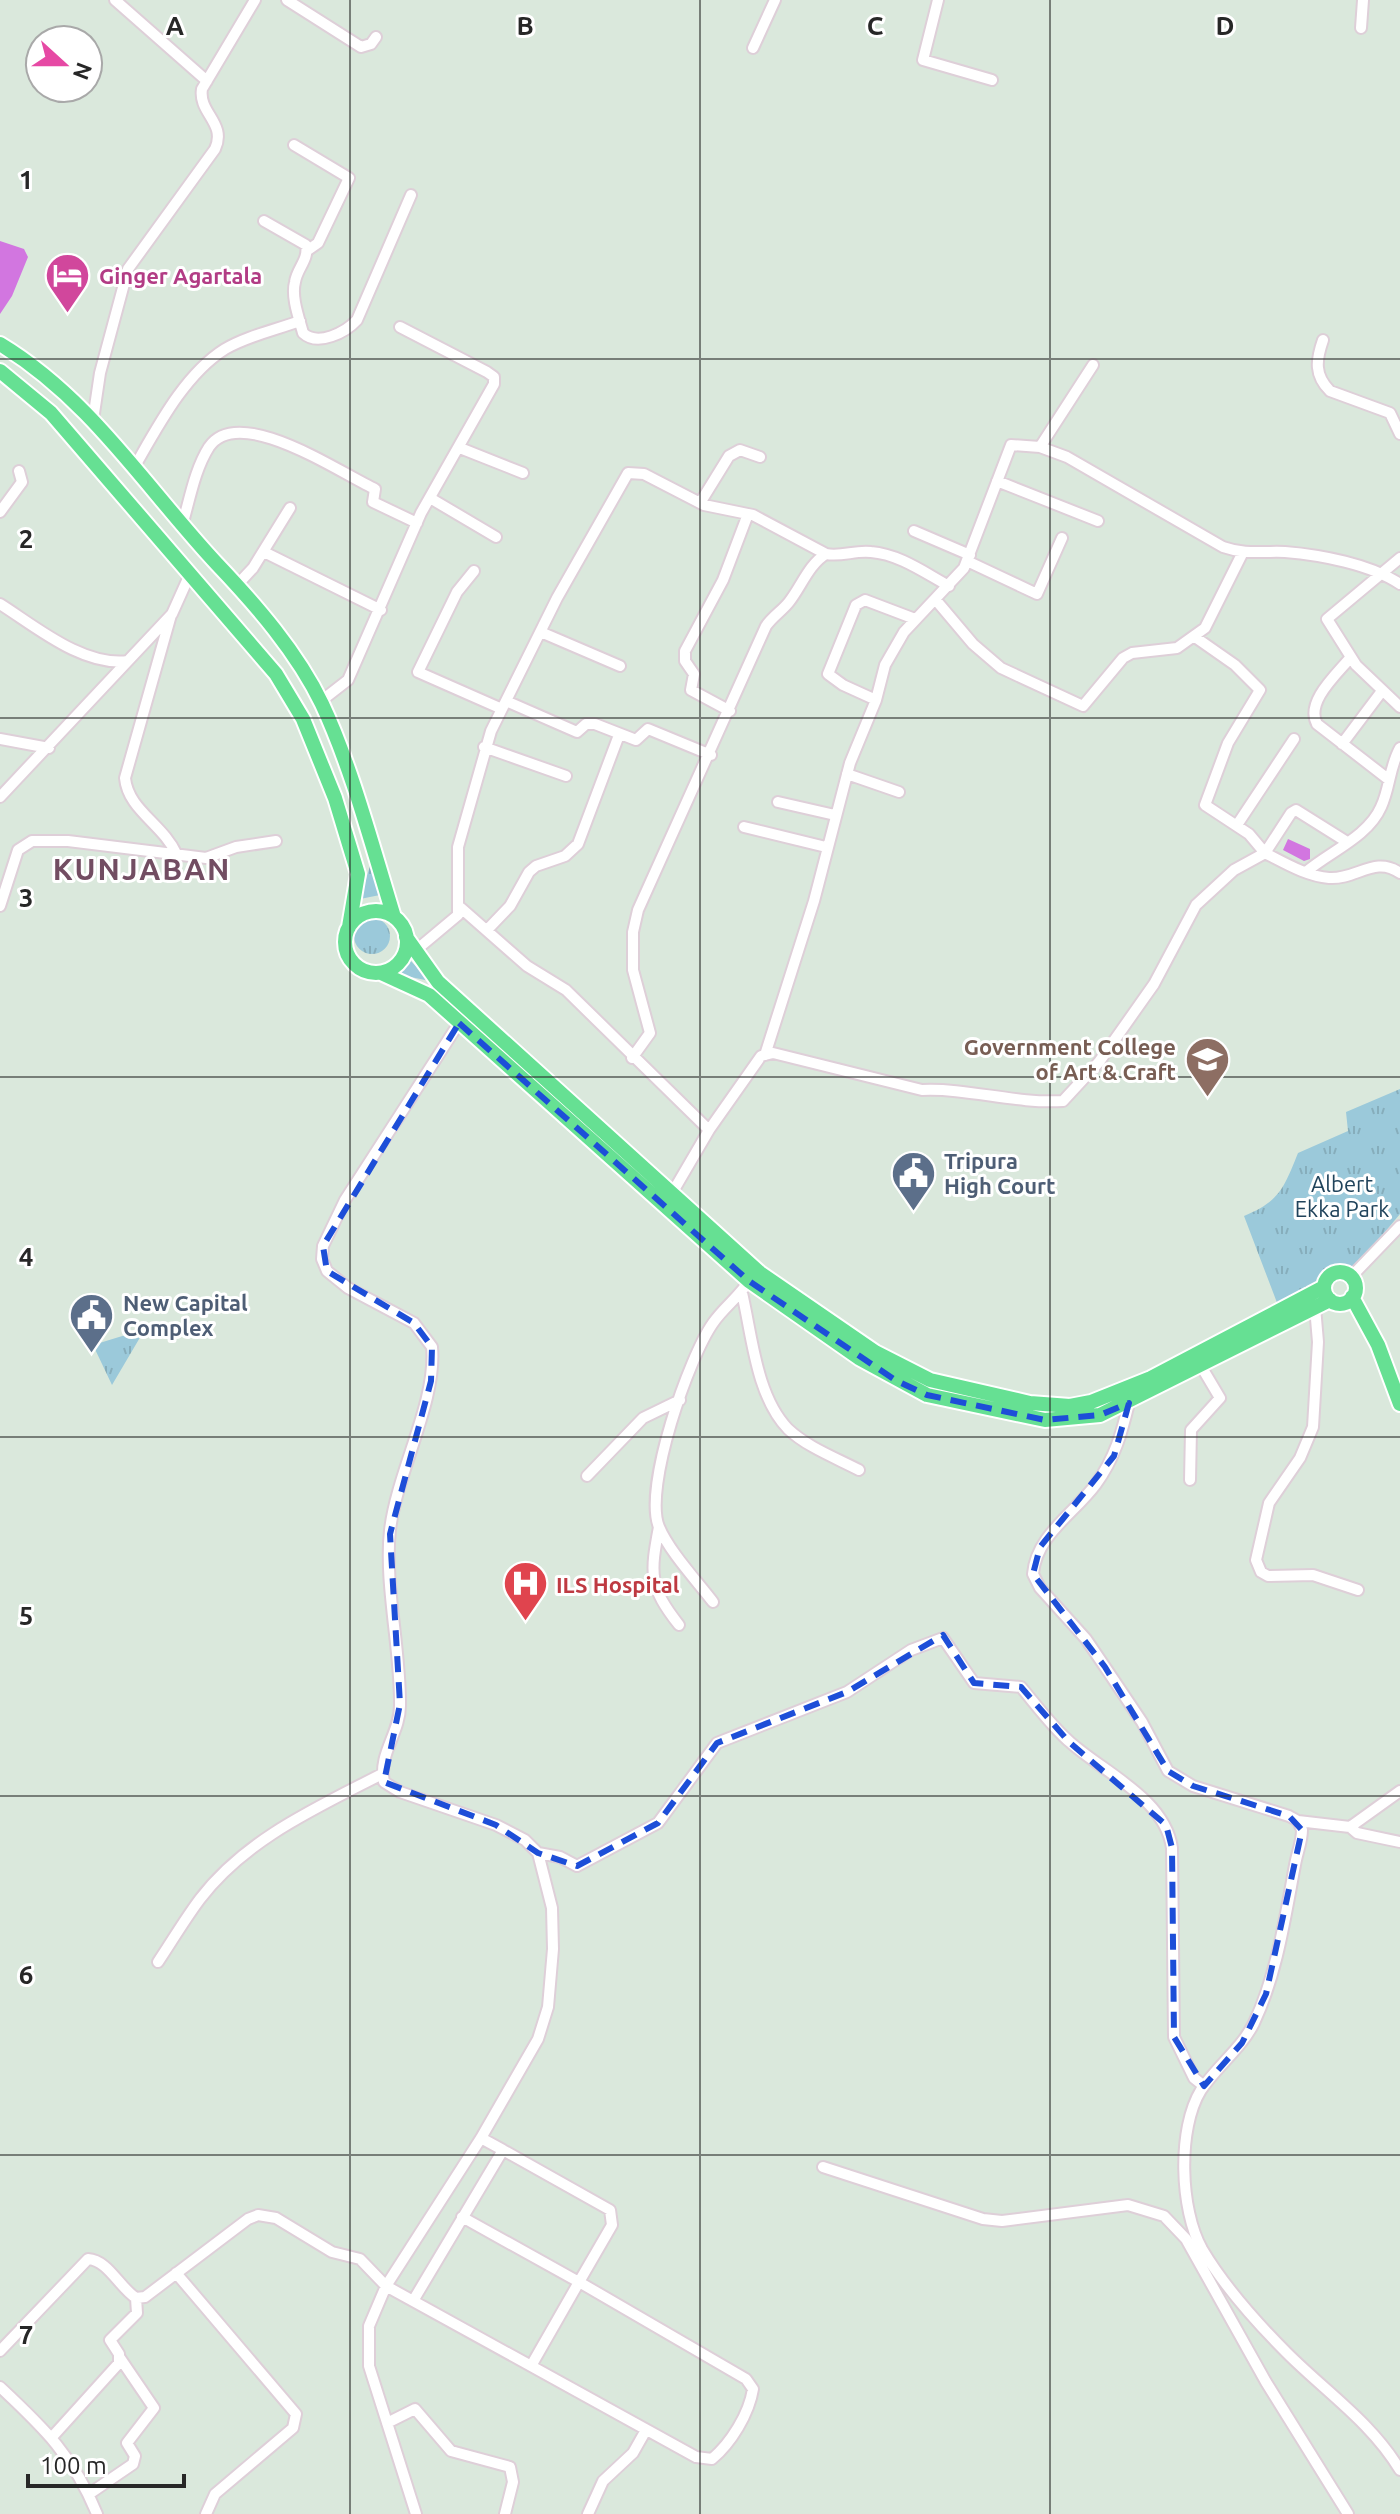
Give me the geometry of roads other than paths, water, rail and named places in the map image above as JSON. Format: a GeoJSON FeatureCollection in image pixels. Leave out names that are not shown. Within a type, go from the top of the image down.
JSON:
{"type":"FeatureCollection","features":[{"type":"Feature","properties":{"kind":"main road"},"geometry":{"type":"LineString","coordinates":[[0,344],[44,375],[93,420],[238,584],[285,645],[321,701],[338,743],[394,917],[438,982],[760,1273],[875,1352],[930,1380],[1030,1403],[1070,1406],[1112,1396],[1327,1293]]}},
{"type":"Feature","properties":{"kind":"main road"},"geometry":{"type":"LineString","coordinates":[[0,371],[51,413],[276,674],[303,719],[335,798],[358,874],[345,947],[348,956],[362,970],[381,973],[429,995],[746,1287],[859,1358],[927,1395],[1045,1420],[1100,1415],[1129,1403],[1315,1307],[1327,1293],[1332,1274],[1342,1272],[1351,1277],[1355,1289],[1352,1297],[1339,1303],[1327,1293]]}},
{"type":"Feature","properties":{"kind":"main road"},"geometry":{"type":"LineString","coordinates":[[349,927],[355,918],[374,911],[394,917]]}},
{"type":"Feature","properties":{"kind":"main road"},"geometry":{"type":"LineString","coordinates":[[381,973],[398,964],[406,947],[406,937]]}},
{"type":"Feature","properties":{"kind":"main road"},"geometry":{"type":"LineString","coordinates":[[1352,1297],[1378,1345],[1400,1404]]}},
{"type":"Feature","properties":{"kind":"street"},"geometry":{"type":"LineString","coordinates":[[115,0],[207,81]]}},
{"type":"Feature","properties":{"kind":"street"},"geometry":{"type":"LineString","coordinates":[[93,420],[100,373],[128,269],[220,139],[213,117],[200,98],[255,0]]}},
{"type":"Feature","properties":{"kind":"street"},"geometry":{"type":"LineString","coordinates":[[287,0],[361,47],[371,44],[376,37]]}},
{"type":"Feature","properties":{"kind":"street"},"geometry":{"type":"LineString","coordinates":[[753,48],[775,0]]}},
{"type":"Feature","properties":{"kind":"street"},"geometry":{"type":"LineString","coordinates":[[938,0],[923,60],[992,80]]}},
{"type":"Feature","properties":{"kind":"street"},"geometry":{"type":"LineString","coordinates":[[1361,28],[1363,0]]}},
{"type":"Feature","properties":{"kind":"street"},"geometry":{"type":"LineString","coordinates":[[294,145],[349,178],[318,243],[308,250],[294,284],[303,333],[311,339],[346,332],[357,320],[411,195]]}},
{"type":"Feature","properties":{"kind":"street"},"geometry":{"type":"LineString","coordinates":[[264,221],[308,250]]}},
{"type":"Feature","properties":{"kind":"street"},"geometry":{"type":"LineString","coordinates":[[135,466],[166,416],[207,364],[225,350],[249,338],[300,321]]}},
{"type":"Feature","properties":{"kind":"street"},"geometry":{"type":"LineString","coordinates":[[321,701],[348,680],[417,523],[494,384],[494,377],[400,327]]}},
{"type":"Feature","properties":{"kind":"street"},"geometry":{"type":"LineString","coordinates":[[1323,340],[1316,358],[1324,385],[1330,391],[1390,413],[1400,434]]}},
{"type":"Feature","properties":{"kind":"street"},"geometry":{"type":"LineString","coordinates":[[1040,447],[1093,365]]}},
{"type":"Feature","properties":{"kind":"street"},"geometry":{"type":"LineString","coordinates":[[183,522],[210,445],[221,435],[251,431],[306,453],[375,489],[373,502],[417,523]]}},
{"type":"Feature","properties":{"kind":"street"},"geometry":{"type":"LineString","coordinates":[[671,1195],[709,1130],[765,1055],[814,901],[847,774],[876,700],[885,665],[915,619],[949,586],[968,558],[1011,445],[1040,447],[1067,457],[1223,547],[1242,554],[1290,553],[1381,573],[1400,584]]}},
{"type":"Feature","properties":{"kind":"street"},"geometry":{"type":"LineString","coordinates":[[460,448],[523,473]]}},
{"type":"Feature","properties":{"kind":"street"},"geometry":{"type":"LineString","coordinates":[[700,503],[729,456],[740,450],[760,457]]}},
{"type":"Feature","properties":{"kind":"street"},"geometry":{"type":"LineString","coordinates":[[0,512],[22,482],[19,471]]}},
{"type":"Feature","properties":{"kind":"street"},"geometry":{"type":"LineString","coordinates":[[415,951],[458,915],[461,908],[458,847],[484,747],[543,633],[557,598],[628,473],[644,474],[700,503],[748,514],[826,554],[848,557],[872,552],[896,558],[949,586]]}},
{"type":"Feature","properties":{"kind":"street"},"geometry":{"type":"LineString","coordinates":[[997,481],[1098,521]]}},
{"type":"Feature","properties":{"kind":"street"},"geometry":{"type":"LineString","coordinates":[[430,498],[496,537]]}},
{"type":"Feature","properties":{"kind":"street"},"geometry":{"type":"LineString","coordinates":[[238,584],[264,552],[290,508]]}},
{"type":"Feature","properties":{"kind":"street"},"geometry":{"type":"LineString","coordinates":[[730,711],[691,690],[694,674],[685,661],[685,651],[723,580],[748,514]]}},
{"type":"Feature","properties":{"kind":"street"},"geometry":{"type":"LineString","coordinates":[[914,531],[1037,594],[1062,538]]}},
{"type":"Feature","properties":{"kind":"street"},"geometry":{"type":"LineString","coordinates":[[264,552],[381,610]]}},
{"type":"Feature","properties":{"kind":"street"},"geometry":{"type":"LineString","coordinates":[[632,1058],[650,1033],[633,970],[633,932],[638,910],[711,755],[766,626],[774,614],[787,606],[826,554]]}},
{"type":"Feature","properties":{"kind":"street"},"geometry":{"type":"LineString","coordinates":[[935,599],[973,644],[1001,668],[1083,706],[1123,658],[1132,653],[1168,650],[1195,637],[1211,619],[1242,554]]}},
{"type":"Feature","properties":{"kind":"street"},"geometry":{"type":"LineString","coordinates":[[1400,558],[1327,616],[1351,657],[1400,707]]}},
{"type":"Feature","properties":{"kind":"street"},"geometry":{"type":"LineString","coordinates":[[474,571],[457,592],[418,672],[577,732],[589,724],[636,740],[641,731],[648,729],[711,755]]}},
{"type":"Feature","properties":{"kind":"street"},"geometry":{"type":"LineString","coordinates":[[177,855],[165,832],[131,800],[125,778],[172,614],[190,574]]}},
{"type":"Feature","properties":{"kind":"street"},"geometry":{"type":"LineString","coordinates":[[876,700],[843,685],[828,674],[856,605],[865,600],[915,619]]}},
{"type":"Feature","properties":{"kind":"street"},"geometry":{"type":"LineString","coordinates":[[0,604],[71,648],[118,662],[128,661]]}},
{"type":"Feature","properties":{"kind":"street"},"geometry":{"type":"LineString","coordinates":[[0,797],[172,614]]}},
{"type":"Feature","properties":{"kind":"street"},"geometry":{"type":"LineString","coordinates":[[543,633],[620,666]]}},
{"type":"Feature","properties":{"kind":"street"},"geometry":{"type":"LineString","coordinates":[[1195,637],[1235,665],[1260,690],[1228,743],[1206,800],[1208,808],[1237,825],[1265,853],[1306,872],[1341,877],[1387,865],[1400,873]]}},
{"type":"Feature","properties":{"kind":"street"},"geometry":{"type":"LineString","coordinates":[[1351,657],[1312,712],[1317,724],[1388,779]]}},
{"type":"Feature","properties":{"kind":"street"},"geometry":{"type":"LineString","coordinates":[[1342,744],[1382,691]]}},
{"type":"Feature","properties":{"kind":"street"},"geometry":{"type":"LineString","coordinates":[[487,930],[510,906],[529,872],[536,866],[565,856],[578,844],[619,735]]}},
{"type":"Feature","properties":{"kind":"street"},"geometry":{"type":"LineString","coordinates":[[0,739],[49,748]]}},
{"type":"Feature","properties":{"kind":"street"},"geometry":{"type":"LineString","coordinates":[[1237,825],[1294,739]]}},
{"type":"Feature","properties":{"kind":"street"},"geometry":{"type":"LineString","coordinates":[[484,747],[566,776]]}},
{"type":"Feature","properties":{"kind":"street"},"geometry":{"type":"LineString","coordinates":[[1306,872],[1347,842],[1380,811],[1400,748]]}},
{"type":"Feature","properties":{"kind":"street"},"geometry":{"type":"LineString","coordinates":[[847,774],[899,792]]}},
{"type":"Feature","properties":{"kind":"street"},"geometry":{"type":"LineString","coordinates":[[778,802],[835,815]]}},
{"type":"Feature","properties":{"kind":"street"},"geometry":{"type":"LineString","coordinates":[[765,1055],[773,1053],[922,1090],[944,1089],[1033,1102],[1063,1101],[1099,1062],[1154,984],[1196,905],[1234,870],[1265,853],[1291,813],[1296,810],[1347,842]]}},
{"type":"Feature","properties":{"kind":"street"},"geometry":{"type":"LineString","coordinates":[[744,827],[826,847]]}},
{"type":"Feature","properties":{"kind":"street"},"geometry":{"type":"LineString","coordinates":[[0,906],[18,850],[32,841],[68,841],[206,858],[246,844],[276,841]]}},
{"type":"Feature","properties":{"kind":"street"},"geometry":{"type":"LineString","coordinates":[[461,908],[534,971],[566,990],[632,1058],[709,1130]]}},
{"type":"Feature","properties":{"kind":"street"},"geometry":{"type":"LineString","coordinates":[[459,1023],[345,1200],[323,1246],[322,1259],[327,1271],[348,1288],[414,1323],[432,1347],[431,1381],[403,1470],[390,1534],[400,1704],[382,1774],[384,1782],[400,1792],[496,1825],[525,1840],[538,1853],[577,1866],[658,1823],[717,1743],[847,1692],[911,1650],[943,1638],[974,1683],[1021,1687],[1069,1742],[1135,1792],[1166,1825],[1172,1848],[1174,2037],[1194,2078],[1204,2086]]}},
{"type":"Feature","properties":{"kind":"street"},"geometry":{"type":"LineString","coordinates":[[1351,1277],[1400,1226]]}},
{"type":"Feature","properties":{"kind":"street"},"geometry":{"type":"LineString","coordinates":[[679,1625],[657,1597],[653,1585],[659,1527],[655,1493],[657,1471],[699,1348],[713,1323],[746,1287]]}},
{"type":"Feature","properties":{"kind":"street"},"geometry":{"type":"LineString","coordinates":[[746,1287],[760,1371],[778,1415],[800,1438],[859,1470]]}},
{"type":"Feature","properties":{"kind":"street"},"geometry":{"type":"LineString","coordinates":[[1315,1307],[1318,1342],[1313,1427],[1300,1458],[1269,1503],[1256,1560],[1261,1572],[1268,1576],[1313,1575],[1358,1590]]}},
{"type":"Feature","properties":{"kind":"street"},"geometry":{"type":"LineString","coordinates":[[1190,1480],[1191,1430],[1220,1398],[1201,1366]]}},
{"type":"Feature","properties":{"kind":"street"},"geometry":{"type":"LineString","coordinates":[[587,1476],[643,1418],[680,1400]]}},
{"type":"Feature","properties":{"kind":"street"},"geometry":{"type":"LineString","coordinates":[[1129,1403],[1114,1456],[1095,1486],[1040,1547],[1033,1574],[1040,1588],[1099,1657],[1142,1722],[1168,1771],[1193,1786],[1298,1821],[1350,1827],[1357,1833],[1400,1842]]}},
{"type":"Feature","properties":{"kind":"street"},"geometry":{"type":"LineString","coordinates":[[659,1527],[713,1602]]}},
{"type":"Feature","properties":{"kind":"street"},"geometry":{"type":"LineString","coordinates":[[158,1962],[201,1898],[247,1851],[292,1820],[382,1774]]}},
{"type":"Feature","properties":{"kind":"street"},"geometry":{"type":"LineString","coordinates":[[1350,1827],[1400,1791]]}},
{"type":"Feature","properties":{"kind":"street"},"geometry":{"type":"LineString","coordinates":[[1298,1821],[1302,1839],[1266,1994],[1242,2043],[1204,2086],[1188,2123],[1185,2159],[1188,2199],[1202,2248],[1252,2314],[1287,2353],[1357,2415],[1400,2470]]}},
{"type":"Feature","properties":{"kind":"street"},"geometry":{"type":"LineString","coordinates":[[416,2514],[369,2366],[369,2326],[386,2286],[481,2138],[538,2039],[548,2007],[552,1908],[538,1853]]}},
{"type":"Feature","properties":{"kind":"street"},"geometry":{"type":"LineString","coordinates":[[481,2138],[610,2210],[612,2225],[531,2366]]}},
{"type":"Feature","properties":{"kind":"street"},"geometry":{"type":"LineString","coordinates":[[413,2301],[503,2150]]}},
{"type":"Feature","properties":{"kind":"street"},"geometry":{"type":"LineString","coordinates":[[823,2167],[983,2219],[1002,2221],[1128,2205],[1164,2216],[1186,2239],[1266,2382],[1348,2514]]}},
{"type":"Feature","properties":{"kind":"street"},"geometry":{"type":"LineString","coordinates":[[136,2298],[145,2297],[258,2215],[276,2218],[332,2252],[360,2259],[386,2286],[696,2457],[712,2459],[722,2450],[751,2403],[753,2389],[746,2379],[462,2217]]}},
{"type":"Feature","properties":{"kind":"street"},"geometry":{"type":"LineString","coordinates":[[0,2351],[6,2338],[88,2259],[101,2263],[136,2298],[137,2313],[110,2340],[153,2403],[153,2413],[127,2443],[135,2456],[133,2464],[89,2494]]}},
{"type":"Feature","properties":{"kind":"street"},"geometry":{"type":"LineString","coordinates":[[176,2273],[296,2414],[293,2428],[215,2494],[206,2514]]}},
{"type":"Feature","properties":{"kind":"street"},"geometry":{"type":"LineString","coordinates":[[53,2436],[115,2368],[120,2358]]}},
{"type":"Feature","properties":{"kind":"street"},"geometry":{"type":"LineString","coordinates":[[0,2387],[53,2436],[89,2494],[97,2514]]}},
{"type":"Feature","properties":{"kind":"street"},"geometry":{"type":"LineString","coordinates":[[387,2423],[415,2409],[451,2451],[510,2467],[513,2482],[505,2514]]}},
{"type":"Feature","properties":{"kind":"street"},"geometry":{"type":"LineString","coordinates":[[588,2514],[608,2474],[633,2453],[646,2430]]}},
{"type":"Feature","properties":{"kind":"place","name":"Ginger Agartala"},"geometry":{"type":"Point","coordinates":[68,314]}},
{"type":"Feature","properties":{"kind":"place","name":"Government College of Art & Craft"},"geometry":{"type":"Point","coordinates":[1207,1098]}},
{"type":"Feature","properties":{"kind":"place","name":"Tripura High Court"},"geometry":{"type":"Point","coordinates":[913,1212]}},
{"type":"Feature","properties":{"kind":"place","name":"New Capital Complex"},"geometry":{"type":"Point","coordinates":[92,1354]}},
{"type":"Feature","properties":{"kind":"place","name":"ILS Hospital"},"geometry":{"type":"Point","coordinates":[525,1623]}},
{"type":"Feature","properties":{"kind":"district","name":"KUNJABAN"},"geometry":{"type":"Point","coordinates":[142,869]}},
{"type":"Feature","properties":{"kind":"park label","name":"Albert Ekka Park"},"geometry":{"type":"Point","coordinates":[1342,1196]}}]}
